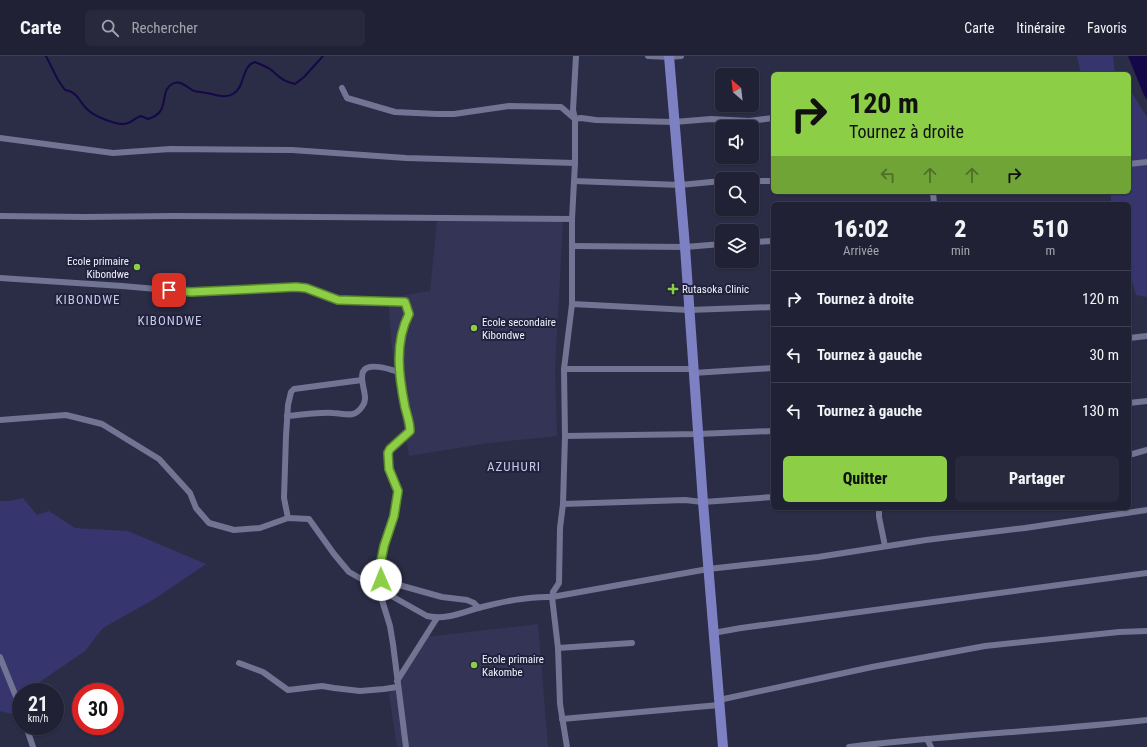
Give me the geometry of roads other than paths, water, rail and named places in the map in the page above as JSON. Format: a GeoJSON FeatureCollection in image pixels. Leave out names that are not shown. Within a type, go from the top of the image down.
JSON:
{"type":"FeatureCollection","features":[{"type":"Feature","properties":{"kind":"highway"},"geometry":{"type":"LineString","coordinates":[[669,57],[723,747]]}},
{"type":"Feature","properties":{"kind":"street"},"geometry":{"type":"LineString","coordinates":[[566,747],[560,704],[558,648],[552,597],[553,592],[559,583],[560,528],[563,504],[565,436],[564,369],[572,304],[572,219],[575,163],[575,119],[573,110],[576,56]]}},
{"type":"Feature","properties":{"kind":"street"},"geometry":{"type":"LineString","coordinates":[[648,56],[681,56]]}},
{"type":"Feature","properties":{"kind":"street"},"geometry":{"type":"LineString","coordinates":[[342,88],[347,98],[395,112],[454,114],[510,106],[561,108],[575,119],[581,118],[596,120],[674,122],[711,119],[749,121],[771,118]]}},
{"type":"Feature","properties":{"kind":"street"},"geometry":{"type":"LineString","coordinates":[[0,138],[113,153],[170,149],[292,150],[406,158],[575,163]]}},
{"type":"Feature","properties":{"kind":"street"},"geometry":{"type":"LineString","coordinates":[[1131,164],[1147,162]]}},
{"type":"Feature","properties":{"kind":"street"},"geometry":{"type":"LineString","coordinates":[[759,181],[771,181]]}},
{"type":"Feature","properties":{"kind":"street"},"geometry":{"type":"LineString","coordinates":[[574,182],[680,185],[715,182]]}},
{"type":"Feature","properties":{"kind":"street"},"geometry":{"type":"LineString","coordinates":[[0,216],[572,219]]}},
{"type":"Feature","properties":{"kind":"street"},"geometry":{"type":"LineString","coordinates":[[759,242],[771,241]]}},
{"type":"Feature","properties":{"kind":"street"},"geometry":{"type":"LineString","coordinates":[[572,246],[685,247],[715,245]]}},
{"type":"Feature","properties":{"kind":"street"},"geometry":{"type":"LineString","coordinates":[[0,278],[191,292],[296,287],[306,288],[338,300],[405,302],[409,314],[402,332],[399,346],[400,372],[401,386],[410,431],[390,449],[388,453],[389,469],[398,491],[394,516],[384,546],[381,561],[381,590],[382,600],[390,626],[406,747]]}},
{"type":"Feature","properties":{"kind":"street"},"geometry":{"type":"LineString","coordinates":[[572,304],[689,310],[771,307]]}},
{"type":"Feature","properties":{"kind":"street"},"geometry":{"type":"LineString","coordinates":[[1131,338],[1147,336]]}},
{"type":"Feature","properties":{"kind":"street"},"geometry":{"type":"LineString","coordinates":[[287,416],[356,413],[360,409],[365,399],[362,380],[364,371],[370,367],[400,372]]}},
{"type":"Feature","properties":{"kind":"street"},"geometry":{"type":"LineString","coordinates":[[564,369],[693,371],[771,368]]}},
{"type":"Feature","properties":{"kind":"street"},"geometry":{"type":"LineString","coordinates":[[288,518],[284,498],[287,416],[292,390],[362,380]]}},
{"type":"Feature","properties":{"kind":"street"},"geometry":{"type":"LineString","coordinates":[[1131,403],[1147,401]]}},
{"type":"Feature","properties":{"kind":"street"},"geometry":{"type":"LineString","coordinates":[[0,420],[66,415],[102,424],[159,459],[190,493],[196,508],[209,523],[234,530],[260,528],[288,518],[309,519],[349,572],[427,616],[437,618],[540,596],[552,597],[708,570],[811,558],[885,546],[1025,528],[1147,510]]}},
{"type":"Feature","properties":{"kind":"street"},"geometry":{"type":"LineString","coordinates":[[565,436],[771,431]]}},
{"type":"Feature","properties":{"kind":"street"},"geometry":{"type":"LineString","coordinates":[[1131,454],[1147,450]]}},
{"type":"Feature","properties":{"kind":"street"},"geometry":{"type":"LineString","coordinates":[[563,504],[685,500],[703,502],[771,497]]}},
{"type":"Feature","properties":{"kind":"street"},"geometry":{"type":"LineString","coordinates":[[879,510],[885,546]]}},
{"type":"Feature","properties":{"kind":"street"},"geometry":{"type":"LineString","coordinates":[[713,633],[1147,573]]}},
{"type":"Feature","properties":{"kind":"street"},"geometry":{"type":"LineString","coordinates":[[381,580],[442,598],[467,600],[474,603],[479,608]]}},
{"type":"Feature","properties":{"kind":"street"},"geometry":{"type":"LineString","coordinates":[[239,663],[263,672],[288,690],[322,686],[360,690],[384,690],[397,684],[437,618]]}},
{"type":"Feature","properties":{"kind":"street"},"geometry":{"type":"LineString","coordinates":[[562,719],[719,703],[872,667],[985,646],[1119,632],[1147,631]]}},
{"type":"Feature","properties":{"kind":"street"},"geometry":{"type":"LineString","coordinates":[[558,648],[632,643]]}},
{"type":"Feature","properties":{"kind":"street"},"geometry":{"type":"LineString","coordinates":[[0,657],[12,687]]}},
{"type":"Feature","properties":{"kind":"street"},"geometry":{"type":"LineString","coordinates":[[850,747],[889,742],[1083,727],[1147,720]]}},
{"type":"Feature","properties":{"kind":"street"},"geometry":{"type":"LineString","coordinates":[[29,735],[33,747]]}},
{"type":"Feature","properties":{"kind":"street"},"geometry":{"type":"LineString","coordinates":[[927,740],[931,747]]}},
{"type":"Feature","properties":{"kind":"waterway"},"geometry":{"type":"LineString","coordinates":[[46,56],[58,80],[65,90],[73,93],[85,107],[95,115],[118,124],[125,124],[141,116],[148,119],[155,116],[160,112],[168,88],[175,83],[181,83],[194,91],[220,96],[230,95],[239,88],[246,70],[255,62],[270,69],[284,80],[295,84],[304,77],[323,56]]}},
{"type":"Feature","properties":{"kind":"place","name":"Ecole primaire Kibondwe"},"geometry":{"type":"Point","coordinates":[137,267]}},
{"type":"Feature","properties":{"kind":"place","name":"Rutasoka Clinic"},"geometry":{"type":"Point","coordinates":[673,289]}},
{"type":"Feature","properties":{"kind":"place","name":"Ecole secondaire Kibondwe"},"geometry":{"type":"Point","coordinates":[474,328]}},
{"type":"Feature","properties":{"kind":"place","name":"Ecole primaire Kakombe"},"geometry":{"type":"Point","coordinates":[474,665]}},
{"type":"Feature","properties":{"kind":"district","name":"KIBONDWE"},"geometry":{"type":"Point","coordinates":[88,299]}},
{"type":"Feature","properties":{"kind":"district","name":"KIBONDWE"},"geometry":{"type":"Point","coordinates":[170,320]}},
{"type":"Feature","properties":{"kind":"district","name":"AZUHURI"},"geometry":{"type":"Point","coordinates":[514,466]}}]}
